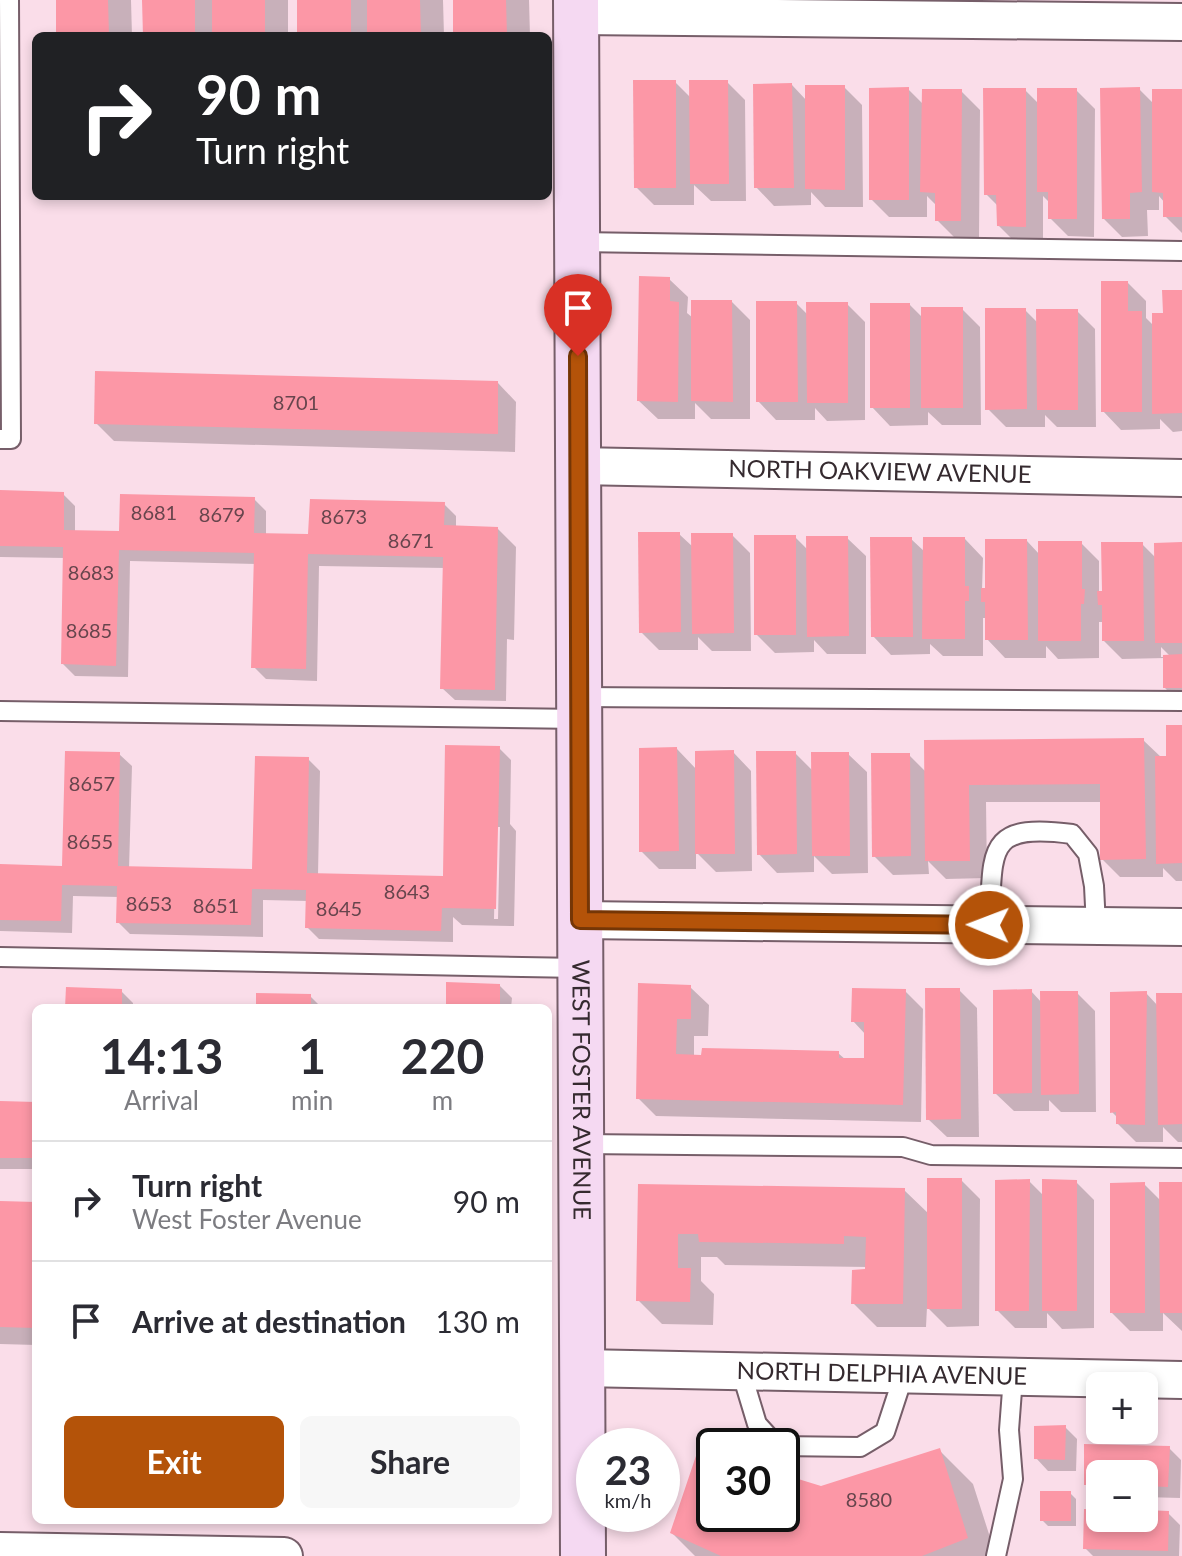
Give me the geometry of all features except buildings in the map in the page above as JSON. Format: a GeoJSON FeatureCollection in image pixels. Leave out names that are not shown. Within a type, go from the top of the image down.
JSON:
{"type":"FeatureCollection","features":[{"type":"Feature","properties":{"kind":"street"},"geometry":{"type":"LineString","coordinates":[[576,8],[1182,22]]}},
{"type":"Feature","properties":{"kind":"street","name":"WEST FOSTER AVENUE"},"geometry":{"type":"LineString","coordinates":[[576,8],[583,1556]]}},
{"type":"Feature","properties":{"kind":"street","name":"NORTH OAKVIEW AVENUE"},"geometry":{"type":"LineString","coordinates":[[578,466],[1182,478]]}},
{"type":"Feature","properties":{"kind":"street"},"geometry":{"type":"LineString","coordinates":[[580,920],[1182,927]]}},
{"type":"Feature","properties":{"kind":"street","name":"NORTH DELPHIA AVENUE"},"geometry":{"type":"LineString","coordinates":[[582,1368],[1182,1380]]}},
{"type":"Feature","properties":{"kind":"street"},"geometry":{"type":"LineString","coordinates":[[0,1551],[284,1556]]}},
{"type":"Feature","properties":{"kind":"lane"},"geometry":{"type":"LineString","coordinates":[[0,439],[11,439],[9,0]]}},
{"type":"Feature","properties":{"kind":"lane"},"geometry":{"type":"LineString","coordinates":[[577,242],[1182,251]]}},
{"type":"Feature","properties":{"kind":"lane"},"geometry":{"type":"LineString","coordinates":[[0,711],[1182,701]]}},
{"type":"Feature","properties":{"kind":"lane"},"geometry":{"type":"LineString","coordinates":[[989,925],[997,848],[1010,834],[1044,830],[1072,834],[1088,854],[1094,886],[1096,926]]}},
{"type":"Feature","properties":{"kind":"lane"},"geometry":{"type":"LineString","coordinates":[[0,957],[580,968]]}},
{"type":"Feature","properties":{"kind":"lane"},"geometry":{"type":"LineString","coordinates":[[581,1144],[903,1147],[931,1155],[1182,1158]]}},
{"type":"Feature","properties":{"kind":"lane"},"geometry":{"type":"LineString","coordinates":[[741,1371],[757,1424],[777,1446],[860,1447],[885,1432],[904,1374]]}},
{"type":"Feature","properties":{"kind":"lane"},"geometry":{"type":"LineString","coordinates":[[996,1556],[1013,1479],[1009,1430],[1013,1377]]}},
{"type":"Feature","properties":{"kind":"route"},"geometry":{"type":"LineString","coordinates":[[578,356],[580,920],[989,925]]}}]}
